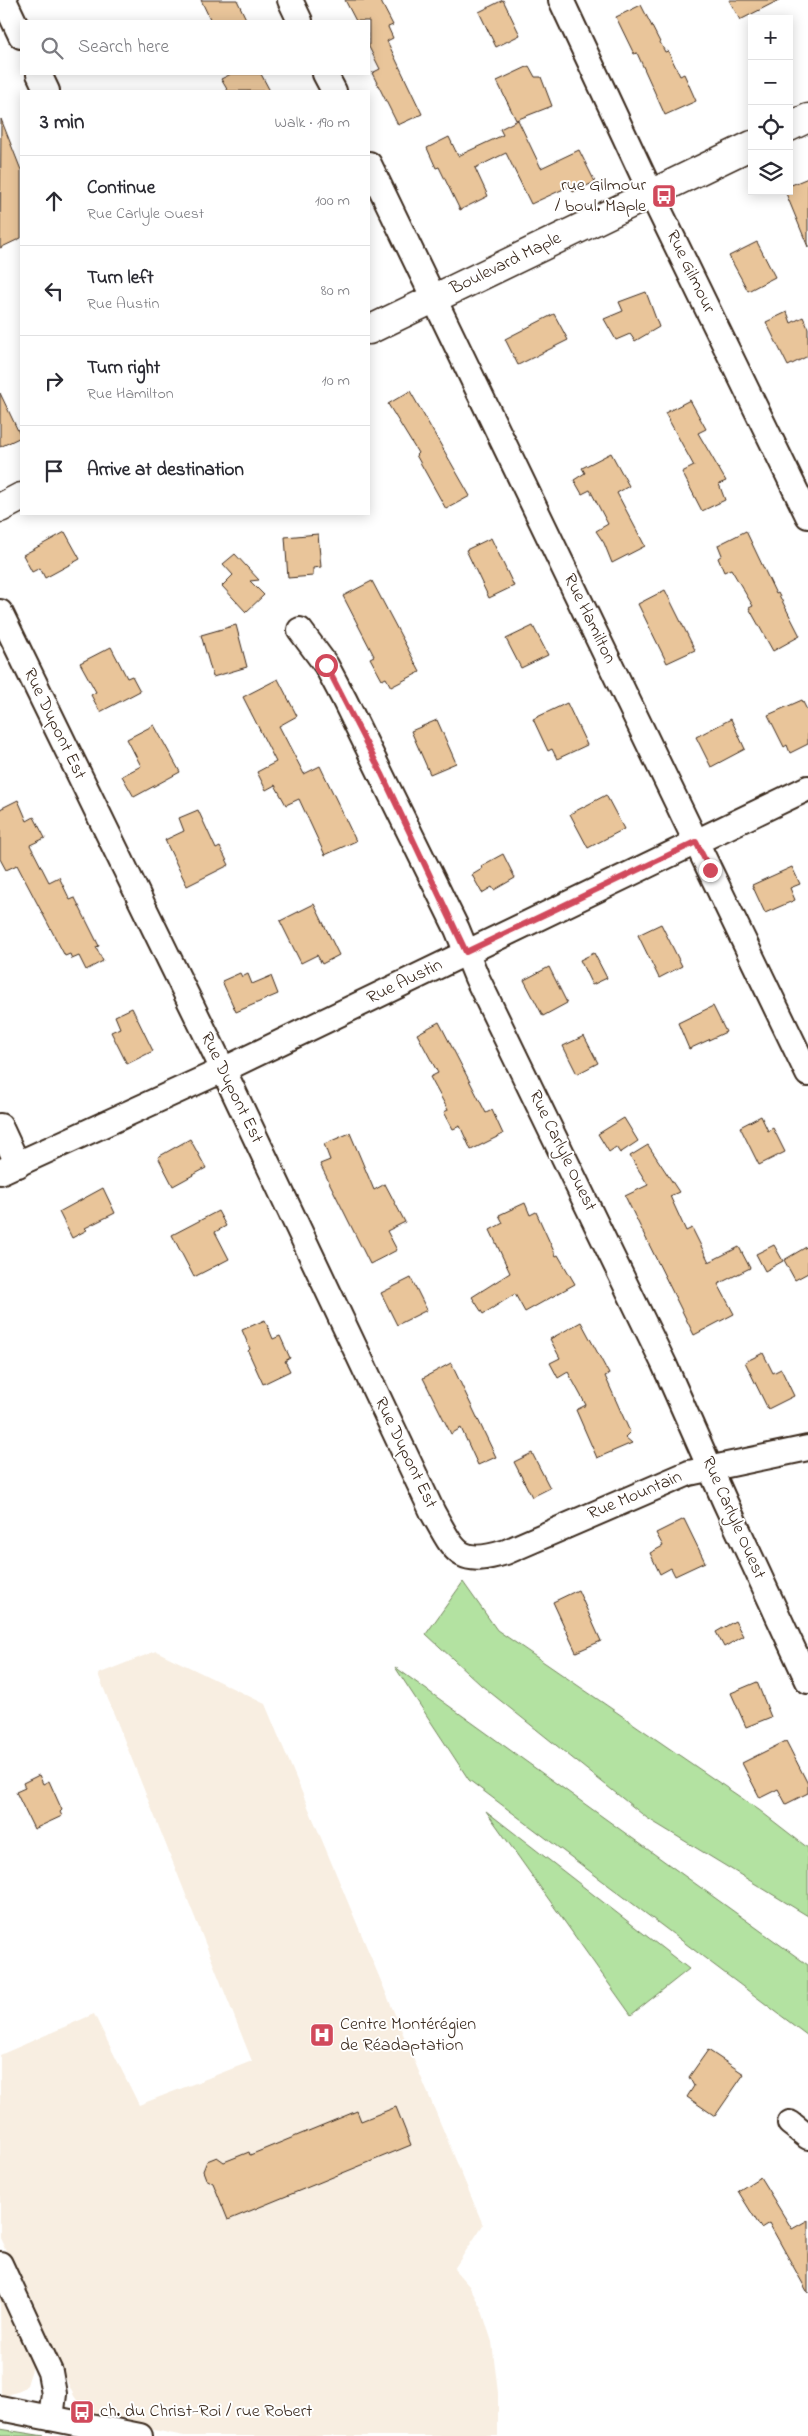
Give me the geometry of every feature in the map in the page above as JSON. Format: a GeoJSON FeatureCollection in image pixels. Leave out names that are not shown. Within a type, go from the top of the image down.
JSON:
{"type":"FeatureCollection","features":[{"type":"Feature","properties":{"kind":"street"},"geometry":{"type":"LineString","coordinates":[[4,0],[20,34]]}},
{"type":"Feature","properties":{"kind":"street"},"geometry":{"type":"LineString","coordinates":[[290,0],[300,20]]}},
{"type":"Feature","properties":{"kind":"street","name":"Rue Gilmour"},"geometry":{"type":"LineString","coordinates":[[561,0],[651,193],[808,516]]}},
{"type":"Feature","properties":{"kind":"street"},"geometry":{"type":"LineString","coordinates":[[39,75],[47,90]]}},
{"type":"Feature","properties":{"kind":"street"},"geometry":{"type":"LineString","coordinates":[[326,75],[333,90]]}},
{"type":"Feature","properties":{"kind":"street"},"geometry":{"type":"LineString","coordinates":[[793,125],[808,118]]}},
{"type":"Feature","properties":{"kind":"street","name":"Boulevard Maple"},"geometry":{"type":"LineString","coordinates":[[370,330],[748,147]]}},
{"type":"Feature","properties":{"kind":"street","name":"Rue Hamilton"},"geometry":{"type":"LineString","coordinates":[[370,166],[808,1074]]}},
{"type":"Feature","properties":{"kind":"street"},"geometry":{"type":"LineString","coordinates":[[0,508],[20,498]]}},
{"type":"Feature","properties":{"kind":"street","name":"Rue Dupont Est"},"geometry":{"type":"LineString","coordinates":[[0,612],[222,1070],[433,1513],[452,1545],[460,1554],[468,1558]]}},
{"type":"Feature","properties":{"kind":"street","name":"Rue Carlyle Ouest"},"geometry":{"type":"LineString","coordinates":[[300,630],[326,665],[449,911],[466,952],[664,1364],[808,1680]]}},
{"type":"Feature","properties":{"kind":"street","name":"Rue Austin"},"geometry":{"type":"LineString","coordinates":[[9,1168],[222,1070],[808,788]]}},
{"type":"Feature","properties":{"kind":"street"},"geometry":{"type":"LineString","coordinates":[[0,1126],[9,1168]]}},
{"type":"Feature","properties":{"kind":"street","name":"Rue Mountain"},"geometry":{"type":"LineString","coordinates":[[468,1558],[490,1558],[506,1552],[680,1476],[808,1448]]}},
{"type":"Feature","properties":{"kind":"street"},"geometry":{"type":"LineString","coordinates":[[790,2123],[808,2137]]}},
{"type":"Feature","properties":{"kind":"street"},"geometry":{"type":"LineString","coordinates":[[0,2264],[50,2372],[54,2394],[51,2418]]}},
{"type":"Feature","properties":{"kind":"street"},"geometry":{"type":"LineString","coordinates":[[0,2408],[140,2436]]}},
{"type":"Feature","properties":{"kind":"shaded area","name":"Centre Montérégien de Réadaptation"},"geometry":{"type":"Polygon","coordinates":[[[156,1651],[265,1704],[483,2225],[454,2269],[469,2286],[481,2308],[492,2342],[498,2393],[498,2436],[184,2436],[109,2421],[92,2414],[81,2406],[74,2396],[0,2238],[0,2055],[94,2014],[139,2105],[252,2061],[98,1674],[156,1651]]]}},
{"type":"Feature","properties":{"kind":"shaded area"},"geometry":{"type":"Polygon","coordinates":[[[0,2292],[33,2366],[27,2385],[20,2391],[1,2397],[0,2292]]]}},
{"type":"Feature","properties":{"kind":"green space"},"geometry":{"type":"Polygon","coordinates":[[[463,1582],[497,1630],[759,1810],[808,1848],[808,1916],[647,1818],[481,1685],[426,1634],[463,1582]]]}},
{"type":"Feature","properties":{"kind":"green space"},"geometry":{"type":"Polygon","coordinates":[[[395,1667],[808,1965],[808,2036],[469,1780],[395,1667]]]}},
{"type":"Feature","properties":{"kind":"green space"},"geometry":{"type":"Polygon","coordinates":[[[486,1811],[689,1969],[631,2015],[486,1811]]]}},
{"type":"Feature","properties":{"kind":"green space"},"geometry":{"type":"Polygon","coordinates":[[[0,2429],[44,2436],[0,2436],[0,2429]]]}},
{"type":"Feature","properties":{"kind":"building"},"geometry":{"type":"Polygon","coordinates":[[[201,0],[237,0],[247,20],[211,20],[201,0]]]}},
{"type":"Feature","properties":{"kind":"building"},"geometry":{"type":"Polygon","coordinates":[[[345,0],[380,0],[393,25],[388,27],[393,38],[387,41],[422,114],[398,125],[372,73],[380,69],[370,49],[370,20],[355,20],[345,0]]]}},
{"type":"Feature","properties":{"kind":"building"},"geometry":{"type":"Polygon","coordinates":[[[503,0],[520,35],[496,47],[479,12],[503,0]]]}},
{"type":"Feature","properties":{"kind":"building"},"geometry":{"type":"Polygon","coordinates":[[[729,0],[779,0],[748,15],[740,20],[729,0]]]}},
{"type":"Feature","properties":{"kind":"building"},"geometry":{"type":"Polygon","coordinates":[[[641,5],[665,52],[668,51],[680,76],[684,74],[696,101],[665,115],[637,53],[634,54],[616,17],[641,5]]]}},
{"type":"Feature","properties":{"kind":"building"},"geometry":{"type":"Polygon","coordinates":[[[529,66],[535,77],[541,77],[552,106],[516,120],[497,81],[529,66]]]}},
{"type":"Feature","properties":{"kind":"building"},"geometry":{"type":"Polygon","coordinates":[[[229,75],[262,75],[269,90],[227,90],[221,79],[229,75]]]}},
{"type":"Feature","properties":{"kind":"building"},"geometry":{"type":"Polygon","coordinates":[[[1,119],[20,167],[20,238],[0,248],[1,119]]]}},
{"type":"Feature","properties":{"kind":"building"},"geometry":{"type":"Polygon","coordinates":[[[518,120],[541,168],[579,150],[595,182],[573,192],[570,186],[531,204],[506,153],[475,168],[488,196],[460,210],[439,167],[436,168],[427,148],[449,137],[458,156],[503,135],[500,129],[518,120]]]}},
{"type":"Feature","properties":{"kind":"building"},"geometry":{"type":"Polygon","coordinates":[[[808,178],[808,247],[787,195],[793,195],[793,184],[808,178]]]}},
{"type":"Feature","properties":{"kind":"building"},"geometry":{"type":"Polygon","coordinates":[[[757,242],[775,277],[748,291],[729,256],[757,242]]]}},
{"type":"Feature","properties":{"kind":"building"},"geometry":{"type":"Polygon","coordinates":[[[646,292],[659,327],[635,341],[630,334],[616,340],[604,319],[623,311],[619,302],[646,292]]]}},
{"type":"Feature","properties":{"kind":"building"},"geometry":{"type":"Polygon","coordinates":[[[787,312],[791,323],[803,317],[808,328],[808,356],[788,366],[766,322],[787,312]]]}},
{"type":"Feature","properties":{"kind":"building"},"geometry":{"type":"Polygon","coordinates":[[[554,314],[568,340],[518,365],[505,339],[554,314]]]}},
{"type":"Feature","properties":{"kind":"building"},"geometry":{"type":"Polygon","coordinates":[[[410,391],[470,496],[446,509],[416,455],[418,453],[388,404],[410,391]]]}},
{"type":"Feature","properties":{"kind":"building"},"geometry":{"type":"Polygon","coordinates":[[[0,393],[20,437],[0,447],[0,393]]]}},
{"type":"Feature","properties":{"kind":"building"},"geometry":{"type":"Polygon","coordinates":[[[690,400],[706,429],[698,433],[726,481],[719,484],[725,500],[702,511],[682,472],[694,466],[665,413],[690,400]]]}},
{"type":"Feature","properties":{"kind":"building"},"geometry":{"type":"Polygon","coordinates":[[[611,453],[629,486],[617,493],[645,546],[612,563],[604,543],[596,531],[608,524],[590,490],[582,494],[574,480],[585,473],[582,468],[611,453]]]}},
{"type":"Feature","properties":{"kind":"building"},"geometry":{"type":"Polygon","coordinates":[[[746,531],[776,594],[778,593],[800,636],[773,651],[749,608],[753,606],[731,569],[724,572],[718,558],[722,555],[718,545],[746,531]]]}},
{"type":"Feature","properties":{"kind":"building"},"geometry":{"type":"Polygon","coordinates":[[[65,532],[80,559],[45,578],[40,568],[32,572],[23,555],[65,532]]]}},
{"type":"Feature","properties":{"kind":"building"},"geometry":{"type":"Polygon","coordinates":[[[318,534],[321,567],[313,568],[313,576],[288,578],[285,537],[318,534]]]}},
{"type":"Feature","properties":{"kind":"building"},"geometry":{"type":"Polygon","coordinates":[[[491,538],[514,586],[489,598],[466,550],[491,538]]]}},
{"type":"Feature","properties":{"kind":"building"},"geometry":{"type":"Polygon","coordinates":[[[235,554],[259,580],[250,581],[264,595],[246,612],[222,586],[233,575],[223,564],[235,554]]]}},
{"type":"Feature","properties":{"kind":"building"},"geometry":{"type":"Polygon","coordinates":[[[372,581],[420,672],[391,687],[386,678],[382,680],[370,658],[374,656],[343,596],[372,581]]]}},
{"type":"Feature","properties":{"kind":"building"},"geometry":{"type":"Polygon","coordinates":[[[665,590],[695,650],[667,663],[638,604],[665,590]]]}},
{"type":"Feature","properties":{"kind":"building"},"geometry":{"type":"Polygon","coordinates":[[[236,625],[247,667],[213,677],[201,635],[236,625]]]}},
{"type":"Feature","properties":{"kind":"building"},"geometry":{"type":"Polygon","coordinates":[[[533,626],[548,655],[521,668],[506,639],[533,626]]]}},
{"type":"Feature","properties":{"kind":"building"},"geometry":{"type":"Polygon","coordinates":[[[111,647],[127,678],[132,676],[140,691],[100,712],[91,695],[96,692],[80,663],[111,647]]]}},
{"type":"Feature","properties":{"kind":"building"},"geometry":{"type":"Polygon","coordinates":[[[278,679],[297,716],[279,726],[304,774],[320,766],[356,841],[325,855],[299,799],[286,805],[275,785],[266,790],[257,772],[276,762],[243,697],[278,679]]]}},
{"type":"Feature","properties":{"kind":"building"},"geometry":{"type":"Polygon","coordinates":[[[802,700],[808,712],[808,744],[790,753],[787,745],[784,747],[768,715],[802,700]]]}},
{"type":"Feature","properties":{"kind":"building"},"geometry":{"type":"Polygon","coordinates":[[[567,703],[587,745],[557,759],[552,749],[548,751],[533,719],[567,703]]]}},
{"type":"Feature","properties":{"kind":"building"},"geometry":{"type":"Polygon","coordinates":[[[731,719],[745,749],[711,767],[696,737],[731,719]]]}},
{"type":"Feature","properties":{"kind":"building"},"geometry":{"type":"Polygon","coordinates":[[[437,720],[456,763],[430,774],[411,731],[437,720]]]}},
{"type":"Feature","properties":{"kind":"building"},"geometry":{"type":"Polygon","coordinates":[[[154,725],[180,772],[134,797],[122,776],[141,766],[127,739],[154,725]]]}},
{"type":"Feature","properties":{"kind":"building"},"geometry":{"type":"Polygon","coordinates":[[[606,795],[624,829],[588,848],[570,814],[606,795]]]}},
{"type":"Feature","properties":{"kind":"building"},"geometry":{"type":"Polygon","coordinates":[[[18,800],[27,821],[34,817],[45,838],[30,845],[49,882],[59,877],[70,900],[75,898],[99,946],[96,947],[103,961],[86,970],[79,956],[72,959],[70,954],[65,956],[17,865],[6,870],[0,859],[0,809],[18,800]]]}},
{"type":"Feature","properties":{"kind":"building"},"geometry":{"type":"Polygon","coordinates":[[[198,810],[216,849],[220,847],[229,865],[187,886],[165,840],[184,831],[179,818],[198,810]]]}},
{"type":"Feature","properties":{"kind":"building"},"geometry":{"type":"Polygon","coordinates":[[[503,854],[515,878],[494,890],[492,887],[482,893],[472,875],[482,869],[481,866],[503,854]]]}},
{"type":"Feature","properties":{"kind":"building"},"geometry":{"type":"Polygon","coordinates":[[[792,867],[800,884],[790,888],[795,900],[765,913],[752,885],[792,867]]]}},
{"type":"Feature","properties":{"kind":"building"},"geometry":{"type":"Polygon","coordinates":[[[314,904],[339,955],[322,964],[317,955],[301,963],[280,921],[314,904]]]}},
{"type":"Feature","properties":{"kind":"building"},"geometry":{"type":"Polygon","coordinates":[[[661,924],[682,966],[659,978],[638,935],[661,924]]]}},
{"type":"Feature","properties":{"kind":"building"},"geometry":{"type":"Polygon","coordinates":[[[594,953],[607,978],[592,985],[580,960],[594,953]]]}},
{"type":"Feature","properties":{"kind":"building"},"geometry":{"type":"Polygon","coordinates":[[[549,967],[567,1003],[543,1016],[524,980],[549,967]]]}},
{"type":"Feature","properties":{"kind":"building"},"geometry":{"type":"Polygon","coordinates":[[[240,973],[242,977],[248,974],[252,984],[271,976],[278,994],[236,1012],[222,981],[240,973]]]}},
{"type":"Feature","properties":{"kind":"building"},"geometry":{"type":"Polygon","coordinates":[[[713,1006],[726,1032],[689,1049],[678,1023],[713,1006]]]}},
{"type":"Feature","properties":{"kind":"building"},"geometry":{"type":"Polygon","coordinates":[[[132,1008],[153,1051],[127,1064],[111,1032],[120,1028],[115,1016],[132,1008]]]}},
{"type":"Feature","properties":{"kind":"building"},"geometry":{"type":"Polygon","coordinates":[[[439,1022],[486,1113],[492,1110],[503,1134],[471,1150],[460,1126],[453,1129],[444,1112],[448,1110],[430,1077],[438,1073],[417,1034],[439,1022]]]}},
{"type":"Feature","properties":{"kind":"building"},"geometry":{"type":"Polygon","coordinates":[[[584,1036],[598,1063],[577,1074],[563,1046],[584,1036]]]}},
{"type":"Feature","properties":{"kind":"building"},"geometry":{"type":"Polygon","coordinates":[[[761,1116],[768,1131],[773,1128],[785,1152],[759,1165],[740,1127],[761,1116]]]}},
{"type":"Feature","properties":{"kind":"building"},"geometry":{"type":"Polygon","coordinates":[[[624,1118],[638,1141],[620,1153],[616,1147],[609,1152],[598,1134],[624,1118]]]}},
{"type":"Feature","properties":{"kind":"building"},"geometry":{"type":"Polygon","coordinates":[[[350,1133],[374,1190],[385,1184],[405,1222],[387,1231],[397,1250],[370,1264],[320,1164],[330,1160],[324,1144],[350,1133]]]}},
{"type":"Feature","properties":{"kind":"building"},"geometry":{"type":"Polygon","coordinates":[[[190,1139],[206,1168],[173,1186],[158,1157],[190,1139]]]}},
{"type":"Feature","properties":{"kind":"building"},"geometry":{"type":"Polygon","coordinates":[[[648,1145],[679,1192],[670,1196],[686,1231],[692,1228],[709,1262],[739,1247],[750,1268],[718,1284],[734,1314],[694,1335],[625,1196],[648,1185],[630,1156],[648,1145]]]}},
{"type":"Feature","properties":{"kind":"building"},"geometry":{"type":"Polygon","coordinates":[[[103,1188],[115,1213],[85,1228],[87,1230],[72,1238],[59,1212],[103,1188]]]}},
{"type":"Feature","properties":{"kind":"building"},"geometry":{"type":"Polygon","coordinates":[[[525,1203],[530,1215],[536,1212],[556,1256],[558,1255],[575,1284],[525,1312],[515,1294],[483,1314],[472,1297],[510,1273],[490,1230],[503,1223],[499,1215],[525,1203]]]}},
{"type":"Feature","properties":{"kind":"building"},"geometry":{"type":"Polygon","coordinates":[[[218,1211],[226,1226],[215,1232],[229,1259],[194,1277],[172,1235],[218,1211]]]}},
{"type":"Feature","properties":{"kind":"building"},"geometry":{"type":"Polygon","coordinates":[[[774,1245],[783,1261],[765,1271],[756,1254],[774,1245]]]}},
{"type":"Feature","properties":{"kind":"building"},"geometry":{"type":"Polygon","coordinates":[[[808,1246],[808,1273],[795,1280],[784,1260],[808,1246]]]}},
{"type":"Feature","properties":{"kind":"building"},"geometry":{"type":"Polygon","coordinates":[[[411,1278],[427,1310],[397,1325],[381,1293],[411,1278]]]}},
{"type":"Feature","properties":{"kind":"building"},"geometry":{"type":"Polygon","coordinates":[[[265,1320],[273,1339],[280,1336],[290,1358],[285,1361],[290,1371],[263,1384],[248,1351],[250,1349],[242,1330],[265,1320]]]}},
{"type":"Feature","properties":{"kind":"building"},"geometry":{"type":"Polygon","coordinates":[[[581,1322],[609,1374],[605,1376],[630,1432],[625,1437],[632,1443],[597,1458],[576,1410],[586,1405],[568,1372],[558,1378],[550,1363],[560,1358],[550,1339],[581,1322]]]}},
{"type":"Feature","properties":{"kind":"building"},"geometry":{"type":"Polygon","coordinates":[[[763,1353],[773,1373],[781,1369],[794,1396],[768,1409],[745,1362],[763,1353]]]}},
{"type":"Feature","properties":{"kind":"building"},"geometry":{"type":"Polygon","coordinates":[[[451,1363],[496,1457],[478,1465],[461,1428],[451,1434],[423,1378],[451,1363]]]}},
{"type":"Feature","properties":{"kind":"building"},"geometry":{"type":"Polygon","coordinates":[[[532,1453],[550,1488],[532,1497],[514,1462],[532,1453]]]}},
{"type":"Feature","properties":{"kind":"building"},"geometry":{"type":"Polygon","coordinates":[[[684,1519],[705,1562],[675,1576],[671,1568],[660,1574],[650,1553],[663,1546],[656,1533],[684,1519]]]}},
{"type":"Feature","properties":{"kind":"building"},"geometry":{"type":"Polygon","coordinates":[[[578,1590],[601,1641],[576,1652],[553,1602],[578,1590]]]}},
{"type":"Feature","properties":{"kind":"building"},"geometry":{"type":"Polygon","coordinates":[[[735,1621],[743,1636],[724,1647],[716,1632],[735,1621]]]}},
{"type":"Feature","properties":{"kind":"building"},"geometry":{"type":"Polygon","coordinates":[[[757,1682],[771,1717],[746,1727],[731,1693],[757,1682]]]}},
{"type":"Feature","properties":{"kind":"building"},"geometry":{"type":"Polygon","coordinates":[[[786,1741],[808,1784],[808,1793],[786,1804],[778,1789],[760,1798],[742,1763],[786,1741]]]}},
{"type":"Feature","properties":{"kind":"building"},"geometry":{"type":"Polygon","coordinates":[[[39,1775],[43,1784],[49,1781],[62,1810],[60,1812],[62,1816],[34,1829],[16,1792],[25,1788],[23,1783],[39,1775]]]}},
{"type":"Feature","properties":{"kind":"building"},"geometry":{"type":"Polygon","coordinates":[[[708,2050],[744,2074],[715,2116],[687,2097],[694,2086],[689,2077],[708,2050]]]}},
{"type":"Feature","properties":{"kind":"building","name":"Centre Montérégien de Réadaptation"},"geometry":{"type":"Polygon","coordinates":[[[396,2107],[411,2145],[228,2220],[213,2183],[206,2179],[203,2171],[207,2161],[217,2157],[224,2162],[249,2152],[250,2155],[357,2111],[361,2121],[396,2107]]]}},
{"type":"Feature","properties":{"kind":"building"},"geometry":{"type":"Polygon","coordinates":[[[760,2177],[792,2229],[808,2220],[808,2293],[769,2223],[761,2228],[738,2191],[760,2177]]]}},
{"type":"Feature","properties":{"kind":"place","name":"rue Gilmour / boul. Maple"},"geometry":{"type":"Point","coordinates":[664,196]}},
{"type":"Feature","properties":{"kind":"place","name":"Centre Montérégien de Réadaptation"},"geometry":{"type":"Point","coordinates":[322,2035]}},
{"type":"Feature","properties":{"kind":"place","name":"ch. du Christ-Roi / rue Robert"},"geometry":{"type":"Point","coordinates":[82,2412]}},
{"type":"Feature","properties":{"kind":"route"},"geometry":{"type":"LineString","coordinates":[[326,665],[382,774],[457,928],[466,952],[696,842],[710,870]]}}]}
